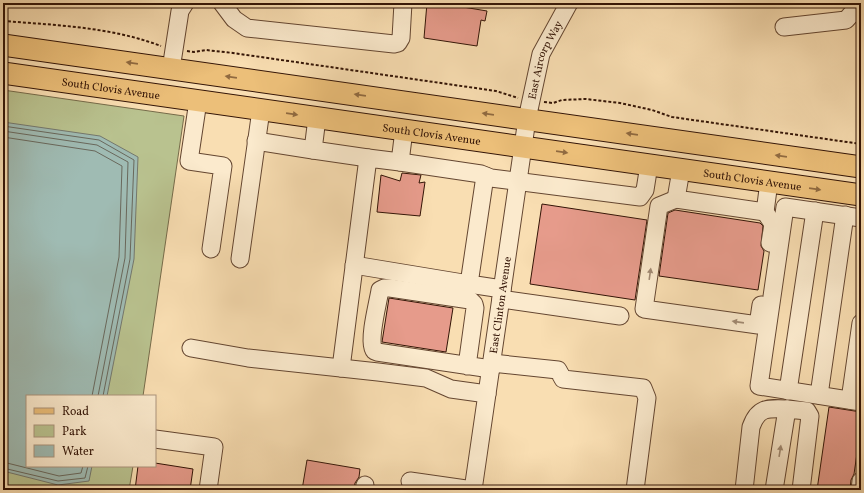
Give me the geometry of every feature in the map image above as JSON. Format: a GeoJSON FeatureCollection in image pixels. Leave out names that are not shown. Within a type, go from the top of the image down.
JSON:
{"type":"FeatureCollection","features":[{"type":"Feature","properties":{"kind":"main road"},"geometry":{"type":"LineString","coordinates":[[3,45],[172,59],[529,110],[861,167]]}},
{"type":"Feature","properties":{"kind":"main road"},"geometry":{"type":"LineString","coordinates":[[166,96],[172,59]]}},
{"type":"Feature","properties":{"kind":"main road","name":"South Clovis Avenue"},"geometry":{"type":"LineString","coordinates":[[3,73],[861,195]]}},
{"type":"Feature","properties":{"kind":"street"},"geometry":{"type":"LineString","coordinates":[[172,59],[180,11],[185,3]]}},
{"type":"Feature","properties":{"kind":"street"},"geometry":{"type":"LineString","coordinates":[[222,3],[234,19],[247,28],[394,44],[398,43],[401,38],[404,3]]}},
{"type":"Feature","properties":{"kind":"street","name":"East Aircorp Way"},"geometry":{"type":"LineString","coordinates":[[529,110],[541,54],[569,3]]}},
{"type":"Feature","properties":{"kind":"street"},"geometry":{"type":"LineString","coordinates":[[784,27],[846,20],[861,4]]}},
{"type":"Feature","properties":{"kind":"street"},"geometry":{"type":"LineString","coordinates":[[198,101],[189,161],[223,166],[211,249]]}},
{"type":"Feature","properties":{"kind":"street"},"geometry":{"type":"LineString","coordinates":[[240,259],[261,110]]}},
{"type":"Feature","properties":{"kind":"street","name":"East Clinton Avenue"},"geometry":{"type":"LineString","coordinates":[[473,490],[529,110]]}},
{"type":"Feature","properties":{"kind":"street"},"geometry":{"type":"LineString","coordinates":[[313,150],[317,118]]}},
{"type":"Feature","properties":{"kind":"street"},"geometry":{"type":"LineString","coordinates":[[400,162],[404,130]]}},
{"type":"Feature","properties":{"kind":"street"},"geometry":{"type":"LineString","coordinates":[[256,141],[400,162],[518,182],[640,197],[645,190],[649,165]]}},
{"type":"Feature","properties":{"kind":"street"},"geometry":{"type":"LineString","coordinates":[[341,368],[368,158]]}},
{"type":"Feature","properties":{"kind":"street"},"geometry":{"type":"LineString","coordinates":[[676,199],[681,170]]}},
{"type":"Feature","properties":{"kind":"street"},"geometry":{"type":"LineString","coordinates":[[469,284],[485,176]]}},
{"type":"Feature","properties":{"kind":"street"},"geometry":{"type":"LineString","coordinates":[[765,212],[676,199],[659,206],[644,309],[758,325],[773,224],[765,212],[769,182]]}},
{"type":"Feature","properties":{"kind":"street"},"geometry":{"type":"LineString","coordinates":[[819,395],[853,216],[786,207],[760,386],[855,401],[861,323]]}},
{"type":"Feature","properties":{"kind":"street"},"geometry":{"type":"LineString","coordinates":[[788,391],[815,211]]}},
{"type":"Feature","properties":{"kind":"street"},"geometry":{"type":"LineString","coordinates":[[354,265],[469,284],[502,294],[620,316]]}},
{"type":"Feature","properties":{"kind":"street"},"geometry":{"type":"LineString","coordinates":[[467,366],[475,308],[473,302],[470,300],[390,288],[380,290],[372,338],[372,348],[374,351],[467,366],[558,370],[563,378],[643,388],[647,398],[635,490]]}},
{"type":"Feature","properties":{"kind":"street"},"geometry":{"type":"LineString","coordinates":[[191,348],[248,358],[426,378],[451,389],[487,394]]}},
{"type":"Feature","properties":{"kind":"street"},"geometry":{"type":"LineString","coordinates":[[744,490],[751,427],[754,419],[758,414],[765,410],[787,409],[807,411],[810,416],[801,490]]}},
{"type":"Feature","properties":{"kind":"street"},"geometry":{"type":"LineString","coordinates":[[774,490],[787,409]]}},
{"type":"Feature","properties":{"kind":"street"},"geometry":{"type":"LineString","coordinates":[[156,439],[214,447],[208,490]]}},
{"type":"Feature","properties":{"kind":"street"},"geometry":{"type":"LineString","coordinates":[[410,481],[473,490]]}},
{"type":"Feature","properties":{"kind":"street"},"geometry":{"type":"LineString","coordinates":[[860,490],[861,481]]}},
{"type":"Feature","properties":{"kind":"path"},"geometry":{"type":"LineString","coordinates":[[3,21],[48,23],[123,34],[160,46],[172,59],[206,50],[233,53],[496,91],[515,98],[529,110],[562,100],[586,99],[652,110],[672,117],[861,144]]}},
{"type":"Feature","properties":{"kind":"green space"},"geometry":{"type":"Polygon","coordinates":[[[3,90],[184,116],[143,395],[26,395],[26,467],[133,467],[129,490],[3,490],[3,90]]]}},
{"type":"Feature","properties":{"kind":"water"},"geometry":{"type":"Polygon","coordinates":[[[3,122],[100,136],[138,157],[134,259],[107,395],[26,395],[26,467],[92,467],[89,481],[58,485],[3,471],[3,122]]]}},
{"type":"Feature","properties":{"kind":"building"},"geometry":{"type":"Polygon","coordinates":[[[427,3],[439,3],[487,11],[485,21],[481,20],[477,46],[424,38],[427,3]]]}},
{"type":"Feature","properties":{"kind":"building"},"geometry":{"type":"Polygon","coordinates":[[[402,173],[421,175],[419,183],[425,182],[420,216],[377,212],[381,175],[400,181],[402,173]]]}},
{"type":"Feature","properties":{"kind":"building"},"geometry":{"type":"Polygon","coordinates":[[[542,204],[647,220],[635,300],[530,284],[542,204]]]}},
{"type":"Feature","properties":{"kind":"building"},"geometry":{"type":"Polygon","coordinates":[[[675,210],[760,223],[763,226],[761,246],[764,251],[758,290],[659,276],[668,213],[675,210]]]}},
{"type":"Feature","properties":{"kind":"building"},"geometry":{"type":"Polygon","coordinates":[[[389,298],[453,308],[446,352],[382,342],[389,298]]]}},
{"type":"Feature","properties":{"kind":"building"},"geometry":{"type":"Polygon","coordinates":[[[829,407],[861,412],[861,426],[854,474],[851,480],[850,490],[817,490],[829,407]]]}},
{"type":"Feature","properties":{"kind":"building"},"geometry":{"type":"Polygon","coordinates":[[[307,460],[360,469],[359,477],[355,483],[354,490],[302,490],[307,460]]]}},
{"type":"Feature","properties":{"kind":"building"},"geometry":{"type":"Polygon","coordinates":[[[156,463],[193,469],[190,490],[135,490],[138,467],[156,467],[156,463]]]}}]}
